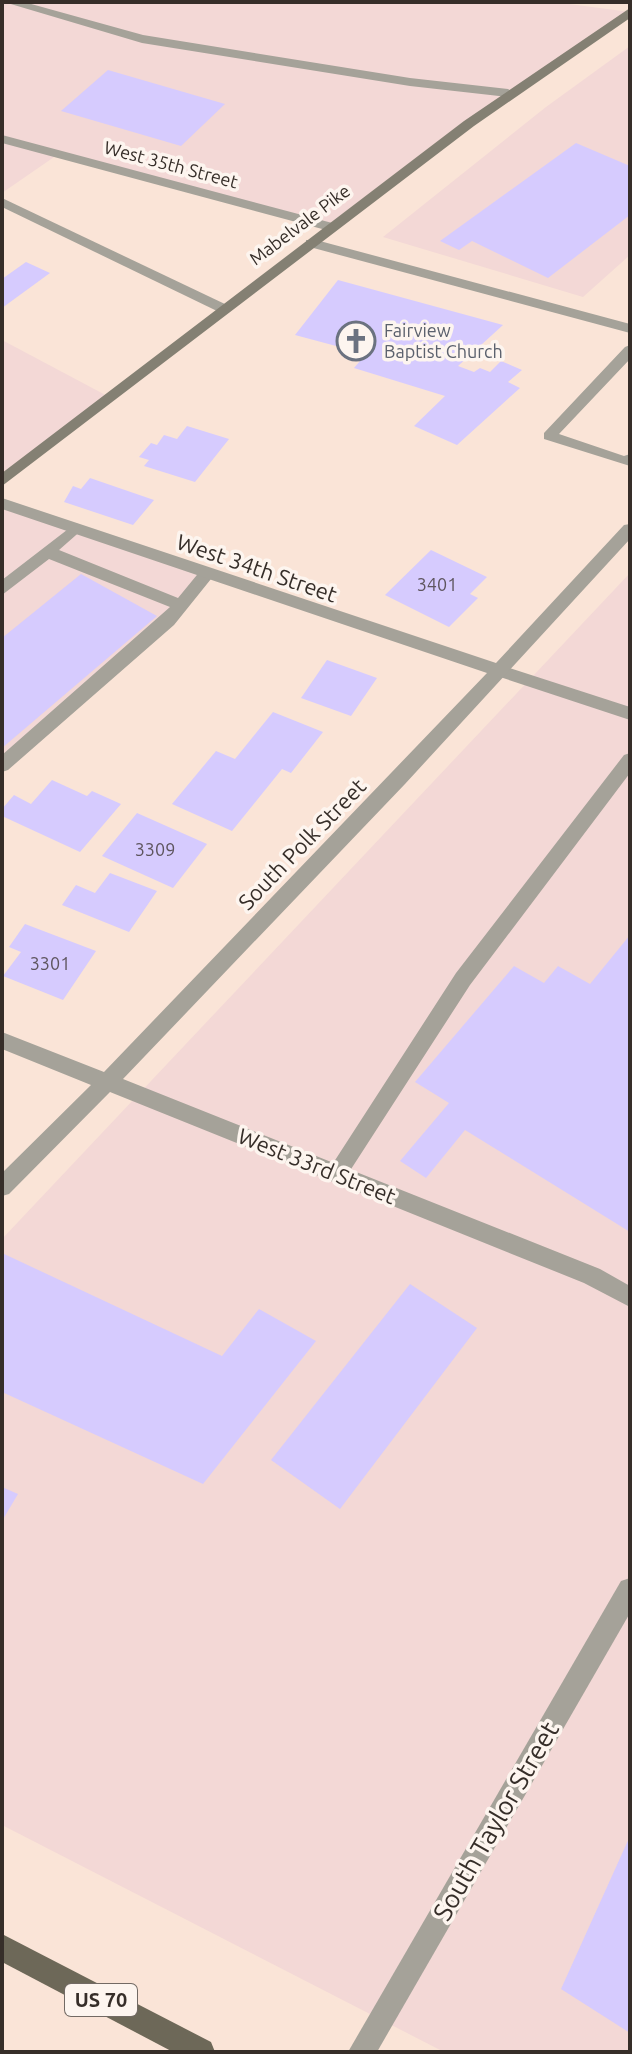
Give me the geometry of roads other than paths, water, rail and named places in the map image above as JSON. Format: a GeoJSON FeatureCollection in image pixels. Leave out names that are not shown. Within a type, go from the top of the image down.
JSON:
{"type":"FeatureCollection","features":[{"type":"Feature","properties":{"kind":"main road","name":"Mabelvale Pike"},"geometry":{"type":"LineString","coordinates":[[2,481],[113,399],[222,308],[508,93],[630,12]]}},
{"type":"Feature","properties":{"kind":"main road","name":"US 70"},"geometry":{"type":"LineString","coordinates":[[2,1947],[201,2052]]}},
{"type":"Feature","properties":{"kind":"street"},"geometry":{"type":"LineString","coordinates":[[10,2],[142,39],[410,82],[508,93]]}},
{"type":"Feature","properties":{"kind":"street","name":"West 35th Street"},"geometry":{"type":"LineString","coordinates":[[2,139],[331,227]]}},
{"type":"Feature","properties":{"kind":"street"},"geometry":{"type":"LineString","coordinates":[[2,202],[222,308]]}},
{"type":"Feature","properties":{"kind":"street"},"geometry":{"type":"LineString","coordinates":[[311,243],[630,329]]}},
{"type":"Feature","properties":{"kind":"street"},"geometry":{"type":"LineString","coordinates":[[630,350],[549,436],[627,462],[630,459]]}},
{"type":"Feature","properties":{"kind":"street","name":"West 34th Street"},"geometry":{"type":"LineString","coordinates":[[2,503],[630,714]]}},
{"type":"Feature","properties":{"kind":"street"},"geometry":{"type":"LineString","coordinates":[[2,589],[76,528]]}},
{"type":"Feature","properties":{"kind":"street","name":"South Polk Street"},"geometry":{"type":"LineString","coordinates":[[2,1187],[106,1084],[500,671],[630,529]]}},
{"type":"Feature","properties":{"kind":"street"},"geometry":{"type":"LineString","coordinates":[[48,552],[183,606]]}},
{"type":"Feature","properties":{"kind":"street"},"geometry":{"type":"LineString","coordinates":[[2,765],[183,606],[207,574]]}},
{"type":"Feature","properties":{"kind":"street"},"geometry":{"type":"LineString","coordinates":[[337,1174],[463,979],[630,760]]}},
{"type":"Feature","properties":{"kind":"street","name":"West 33rd Street"},"geometry":{"type":"LineString","coordinates":[[2,1040],[592,1276],[630,1297]]}},
{"type":"Feature","properties":{"kind":"street","name":"South Taylor Street"},"geometry":{"type":"LineString","coordinates":[[362,2052],[630,1590]]}},
{"type":"Feature","properties":{"kind":"place","name":"Fairview Baptist Church"},"geometry":{"type":"Point","coordinates":[356,341]}}]}
